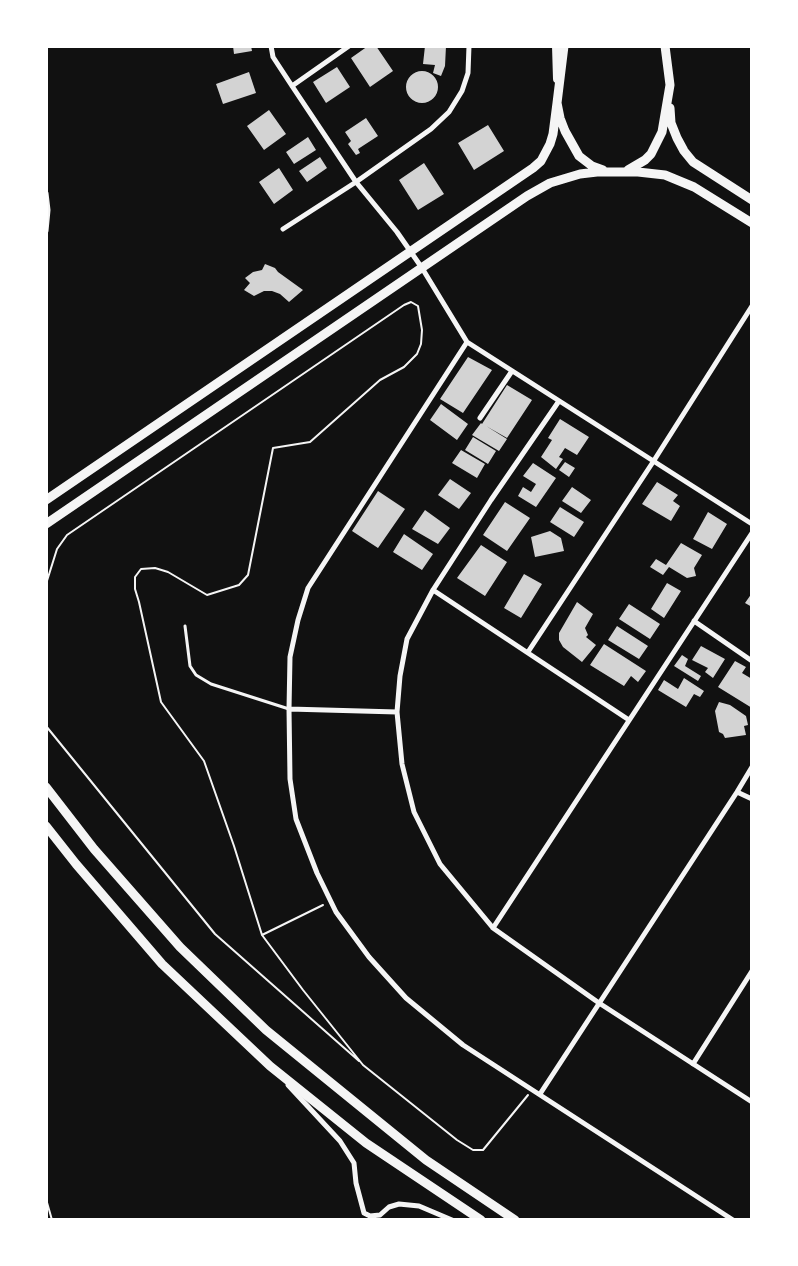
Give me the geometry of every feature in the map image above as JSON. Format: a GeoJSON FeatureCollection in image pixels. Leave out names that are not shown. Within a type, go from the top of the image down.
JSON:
{"type":"FeatureCollection","features":[{"type":"Feature","properties":{"kind":"main road"},"geometry":{"type":"LineString","coordinates":[[46,500],[523,175],[546,153],[553,134],[564,46]]}},
{"type":"Feature","properties":{"kind":"main road"},"geometry":{"type":"LineString","coordinates":[[665,46],[670,85],[671,123],[684,151],[693,162],[704,170],[752,200]]}},
{"type":"Feature","properties":{"kind":"main road"},"geometry":{"type":"LineString","coordinates":[[557,103],[565,131],[579,156],[592,166],[619,172],[628,170],[645,160],[658,143],[665,121],[670,85]]}},
{"type":"Feature","properties":{"kind":"main road"},"geometry":{"type":"LineString","coordinates":[[46,524],[527,196],[550,183],[580,174],[651,173],[682,181],[752,223]]}},
{"type":"Feature","properties":{"kind":"main road"},"geometry":{"type":"LineString","coordinates":[[46,787],[94,849],[180,947],[266,1030],[426,1160],[515,1220]]}},
{"type":"Feature","properties":{"kind":"main road"},"geometry":{"type":"LineString","coordinates":[[46,826],[162,964],[270,1066],[366,1143],[481,1220]]}},
{"type":"Feature","properties":{"kind":"street"},"geometry":{"type":"LineString","coordinates":[[271,46],[273,57],[292,86],[356,182],[397,232],[422,268],[467,342],[752,524]]}},
{"type":"Feature","properties":{"kind":"street"},"geometry":{"type":"LineString","coordinates":[[292,86],[350,46]]}},
{"type":"Feature","properties":{"kind":"street"},"geometry":{"type":"LineString","coordinates":[[283,229],[356,182],[431,129],[449,112],[462,91],[468,73],[469,46]]}},
{"type":"Feature","properties":{"kind":"street"},"geometry":{"type":"LineString","coordinates":[[556,46],[557,103]]}},
{"type":"Feature","properties":{"kind":"street"},"geometry":{"type":"LineString","coordinates":[[670,46],[670,85]]}},
{"type":"Feature","properties":{"kind":"street"},"geometry":{"type":"LineString","coordinates":[[46,193],[48,210],[46,231]]}},
{"type":"Feature","properties":{"kind":"street"},"geometry":{"type":"LineString","coordinates":[[528,652],[653,462],[752,306]]}},
{"type":"Feature","properties":{"kind":"street"},"geometry":{"type":"LineString","coordinates":[[467,342],[308,588],[298,620],[290,657],[290,779],[296,819],[317,873],[336,912],[369,957],[406,998],[463,1045],[733,1220]]}},
{"type":"Feature","properties":{"kind":"street"},"geometry":{"type":"LineString","coordinates":[[480,418],[512,371]]}},
{"type":"Feature","properties":{"kind":"street"},"geometry":{"type":"LineString","coordinates":[[559,401],[491,500],[433,590],[407,639],[400,676],[398,712],[402,764],[414,812],[440,864],[493,928],[599,1003],[752,1102]]}},
{"type":"Feature","properties":{"kind":"street"},"geometry":{"type":"LineString","coordinates":[[493,928],[752,533]]}},
{"type":"Feature","properties":{"kind":"street"},"geometry":{"type":"LineString","coordinates":[[433,590],[629,720]]}},
{"type":"Feature","properties":{"kind":"street"},"geometry":{"type":"LineString","coordinates":[[694,622],[752,661]]}},
{"type":"Feature","properties":{"kind":"street"},"geometry":{"type":"LineString","coordinates":[[289,708],[398,712]]}},
{"type":"Feature","properties":{"kind":"street"},"geometry":{"type":"LineString","coordinates":[[540,1094],[752,768]]}},
{"type":"Feature","properties":{"kind":"street"},"geometry":{"type":"LineString","coordinates":[[738,792],[752,799]]}},
{"type":"Feature","properties":{"kind":"street"},"geometry":{"type":"LineString","coordinates":[[693,1064],[752,971]]}},
{"type":"Feature","properties":{"kind":"street"},"geometry":{"type":"LineString","coordinates":[[270,1066],[345,1148],[354,1163],[356,1183],[364,1213],[380,1217],[389,1208],[399,1204],[419,1206],[452,1220]]}},
{"type":"Feature","properties":{"kind":"lane"},"geometry":{"type":"LineString","coordinates":[[185,626],[190,666],[196,675],[211,684],[289,708]]}},
{"type":"Feature","properties":{"kind":"lane"},"geometry":{"type":"LineString","coordinates":[[364,1213],[365,1220]]}},
{"type":"Feature","properties":{"kind":"path"},"geometry":{"type":"LineString","coordinates":[[46,584],[57,549],[67,535],[404,305],[411,302],[418,306],[422,330],[418,354],[404,367],[380,380],[310,442],[274,448],[248,575],[239,585],[207,595],[168,572],[155,568],[141,569],[135,577],[135,589],[161,702],[204,761],[234,846],[262,935],[363,1065]]}},
{"type":"Feature","properties":{"kind":"path"},"geometry":{"type":"LineString","coordinates":[[46,726],[215,934],[363,1065],[457,1140],[474,1150],[483,1150],[532,1090]]}},
{"type":"Feature","properties":{"kind":"path"},"geometry":{"type":"LineString","coordinates":[[262,935],[331,901]]}},
{"type":"Feature","properties":{"kind":"path"},"geometry":{"type":"LineString","coordinates":[[46,1199],[52,1220]]}},
{"type":"Feature","properties":{"kind":"building"},"geometry":{"type":"Polygon","coordinates":[[[233,46],[251,46],[252,51],[234,54],[233,46]]]}},
{"type":"Feature","properties":{"kind":"building"},"geometry":{"type":"Polygon","coordinates":[[[368,46],[376,46],[393,71],[370,87],[351,58],[368,46]]]}},
{"type":"Feature","properties":{"kind":"building"},"geometry":{"type":"Polygon","coordinates":[[[425,46],[446,46],[445,66],[441,76],[433,73],[435,65],[423,64],[425,46]]]}},
{"type":"Feature","properties":{"kind":"building"},"geometry":{"type":"Polygon","coordinates":[[[337,67],[350,87],[326,103],[313,82],[337,67]]]}},
{"type":"Feature","properties":{"kind":"building"},"geometry":{"type":"Polygon","coordinates":[[[422,71],[428,72],[433,76],[437,81],[437,93],[433,98],[428,102],[422,103],[416,102],[411,98],[407,93],[406,87],[407,81],[411,76],[416,72],[422,71]]]}},
{"type":"Feature","properties":{"kind":"building"},"geometry":{"type":"Polygon","coordinates":[[[249,72],[256,93],[223,104],[216,84],[249,72]]]}},
{"type":"Feature","properties":{"kind":"building"},"geometry":{"type":"Polygon","coordinates":[[[269,110],[286,134],[264,150],[247,126],[269,110]]]}},
{"type":"Feature","properties":{"kind":"building"},"geometry":{"type":"Polygon","coordinates":[[[366,118],[378,136],[358,149],[360,153],[356,155],[348,144],[351,141],[345,132],[366,118]]]}},
{"type":"Feature","properties":{"kind":"building"},"geometry":{"type":"Polygon","coordinates":[[[488,125],[504,151],[474,170],[458,143],[488,125]]]}},
{"type":"Feature","properties":{"kind":"building"},"geometry":{"type":"Polygon","coordinates":[[[308,137],[316,150],[294,164],[286,152],[308,137]]]}},
{"type":"Feature","properties":{"kind":"building"},"geometry":{"type":"Polygon","coordinates":[[[320,157],[327,168],[307,182],[299,171],[320,157]]]}},
{"type":"Feature","properties":{"kind":"building"},"geometry":{"type":"Polygon","coordinates":[[[424,163],[444,194],[418,210],[399,180],[424,163]]]}},
{"type":"Feature","properties":{"kind":"building"},"geometry":{"type":"Polygon","coordinates":[[[279,168],[293,190],[274,204],[259,182],[279,168]]]}},
{"type":"Feature","properties":{"kind":"building"},"geometry":{"type":"Polygon","coordinates":[[[265,264],[275,268],[303,290],[289,302],[280,294],[272,291],[264,291],[254,296],[244,290],[250,283],[245,278],[253,272],[262,270],[265,264]]]}},
{"type":"Feature","properties":{"kind":"building"},"geometry":{"type":"Polygon","coordinates":[[[468,357],[492,370],[463,413],[440,399],[468,357]]]}},
{"type":"Feature","properties":{"kind":"building"},"geometry":{"type":"Polygon","coordinates":[[[507,385],[532,400],[507,438],[486,426],[507,439],[499,451],[472,435],[482,424],[507,385]]]}},
{"type":"Feature","properties":{"kind":"building"},"geometry":{"type":"Polygon","coordinates":[[[441,404],[468,424],[457,440],[430,420],[441,404]]]}},
{"type":"Feature","properties":{"kind":"building"},"geometry":{"type":"Polygon","coordinates":[[[560,419],[589,437],[577,455],[565,448],[559,457],[563,459],[556,469],[541,457],[552,440],[548,438],[560,419]]]}},
{"type":"Feature","properties":{"kind":"building"},"geometry":{"type":"Polygon","coordinates":[[[473,437],[496,451],[488,464],[465,450],[473,437]]]}},
{"type":"Feature","properties":{"kind":"building"},"geometry":{"type":"Polygon","coordinates":[[[461,450],[485,464],[477,478],[452,463],[461,450]]]}},
{"type":"Feature","properties":{"kind":"building"},"geometry":{"type":"Polygon","coordinates":[[[565,462],[575,468],[569,477],[559,470],[565,462]]]}},
{"type":"Feature","properties":{"kind":"building"},"geometry":{"type":"Polygon","coordinates":[[[533,463],[556,478],[536,507],[518,496],[523,487],[531,492],[536,484],[523,476],[533,463]]]}},
{"type":"Feature","properties":{"kind":"building"},"geometry":{"type":"Polygon","coordinates":[[[450,479],[471,493],[459,509],[438,495],[450,479]]]}},
{"type":"Feature","properties":{"kind":"building"},"geometry":{"type":"Polygon","coordinates":[[[657,482],[678,495],[673,501],[680,506],[671,521],[642,504],[657,482]]]}},
{"type":"Feature","properties":{"kind":"building"},"geometry":{"type":"Polygon","coordinates":[[[572,487],[591,500],[581,513],[562,501],[572,487]]]}},
{"type":"Feature","properties":{"kind":"building"},"geometry":{"type":"Polygon","coordinates":[[[378,491],[405,509],[378,548],[352,531],[378,491]]]}},
{"type":"Feature","properties":{"kind":"building"},"geometry":{"type":"Polygon","coordinates":[[[505,502],[530,518],[507,551],[483,535],[505,502]]]}},
{"type":"Feature","properties":{"kind":"building"},"geometry":{"type":"Polygon","coordinates":[[[560,507],[584,522],[574,537],[550,522],[560,507]]]}},
{"type":"Feature","properties":{"kind":"building"},"geometry":{"type":"Polygon","coordinates":[[[425,510],[450,528],[438,544],[412,529],[425,510]]]}},
{"type":"Feature","properties":{"kind":"building"},"geometry":{"type":"Polygon","coordinates":[[[708,512],[727,524],[712,549],[693,539],[708,512]]]}},
{"type":"Feature","properties":{"kind":"building"},"geometry":{"type":"Polygon","coordinates":[[[550,531],[561,538],[564,551],[535,557],[531,537],[550,531]]]}},
{"type":"Feature","properties":{"kind":"building"},"geometry":{"type":"Polygon","coordinates":[[[404,534],[433,554],[422,570],[393,552],[404,534]]]}},
{"type":"Feature","properties":{"kind":"building"},"geometry":{"type":"Polygon","coordinates":[[[681,543],[702,555],[694,568],[696,576],[687,578],[669,567],[663,575],[650,567],[656,559],[666,565],[681,543]]]}},
{"type":"Feature","properties":{"kind":"building"},"geometry":{"type":"Polygon","coordinates":[[[481,545],[507,562],[485,596],[457,578],[481,545]]]}},
{"type":"Feature","properties":{"kind":"building"},"geometry":{"type":"Polygon","coordinates":[[[524,574],[542,584],[521,618],[504,608],[524,574]]]}},
{"type":"Feature","properties":{"kind":"building"},"geometry":{"type":"Polygon","coordinates":[[[667,583],[681,591],[664,618],[651,609],[667,583]]]}},
{"type":"Feature","properties":{"kind":"building"},"geometry":{"type":"Polygon","coordinates":[[[752,593],[752,607],[745,603],[752,593]]]}},
{"type":"Feature","properties":{"kind":"building"},"geometry":{"type":"Polygon","coordinates":[[[577,602],[593,614],[585,628],[588,635],[586,637],[596,645],[582,662],[563,647],[559,640],[559,633],[577,602]]]}},
{"type":"Feature","properties":{"kind":"building"},"geometry":{"type":"Polygon","coordinates":[[[629,604],[660,624],[650,639],[619,619],[629,604]]]}},
{"type":"Feature","properties":{"kind":"building"},"geometry":{"type":"Polygon","coordinates":[[[617,626],[648,646],[639,659],[608,640],[617,626]]]}},
{"type":"Feature","properties":{"kind":"building"},"geometry":{"type":"Polygon","coordinates":[[[604,644],[646,671],[638,682],[631,676],[624,686],[590,665],[604,644]]]}},
{"type":"Feature","properties":{"kind":"building"},"geometry":{"type":"Polygon","coordinates":[[[701,646],[725,659],[713,678],[705,672],[708,668],[692,660],[701,646]]]}},
{"type":"Feature","properties":{"kind":"building"},"geometry":{"type":"Polygon","coordinates":[[[682,655],[688,659],[685,666],[701,676],[698,681],[674,666],[682,655]]]}},
{"type":"Feature","properties":{"kind":"building"},"geometry":{"type":"Polygon","coordinates":[[[735,661],[746,667],[742,673],[752,679],[752,708],[718,687],[735,661]]]}},
{"type":"Feature","properties":{"kind":"building"},"geometry":{"type":"Polygon","coordinates":[[[684,678],[704,691],[700,697],[694,694],[686,707],[658,690],[664,680],[678,689],[684,678]]]}},
{"type":"Feature","properties":{"kind":"building"},"geometry":{"type":"Polygon","coordinates":[[[719,702],[730,705],[746,716],[748,725],[744,726],[746,735],[725,738],[719,732],[715,711],[719,702]]]}}]}
